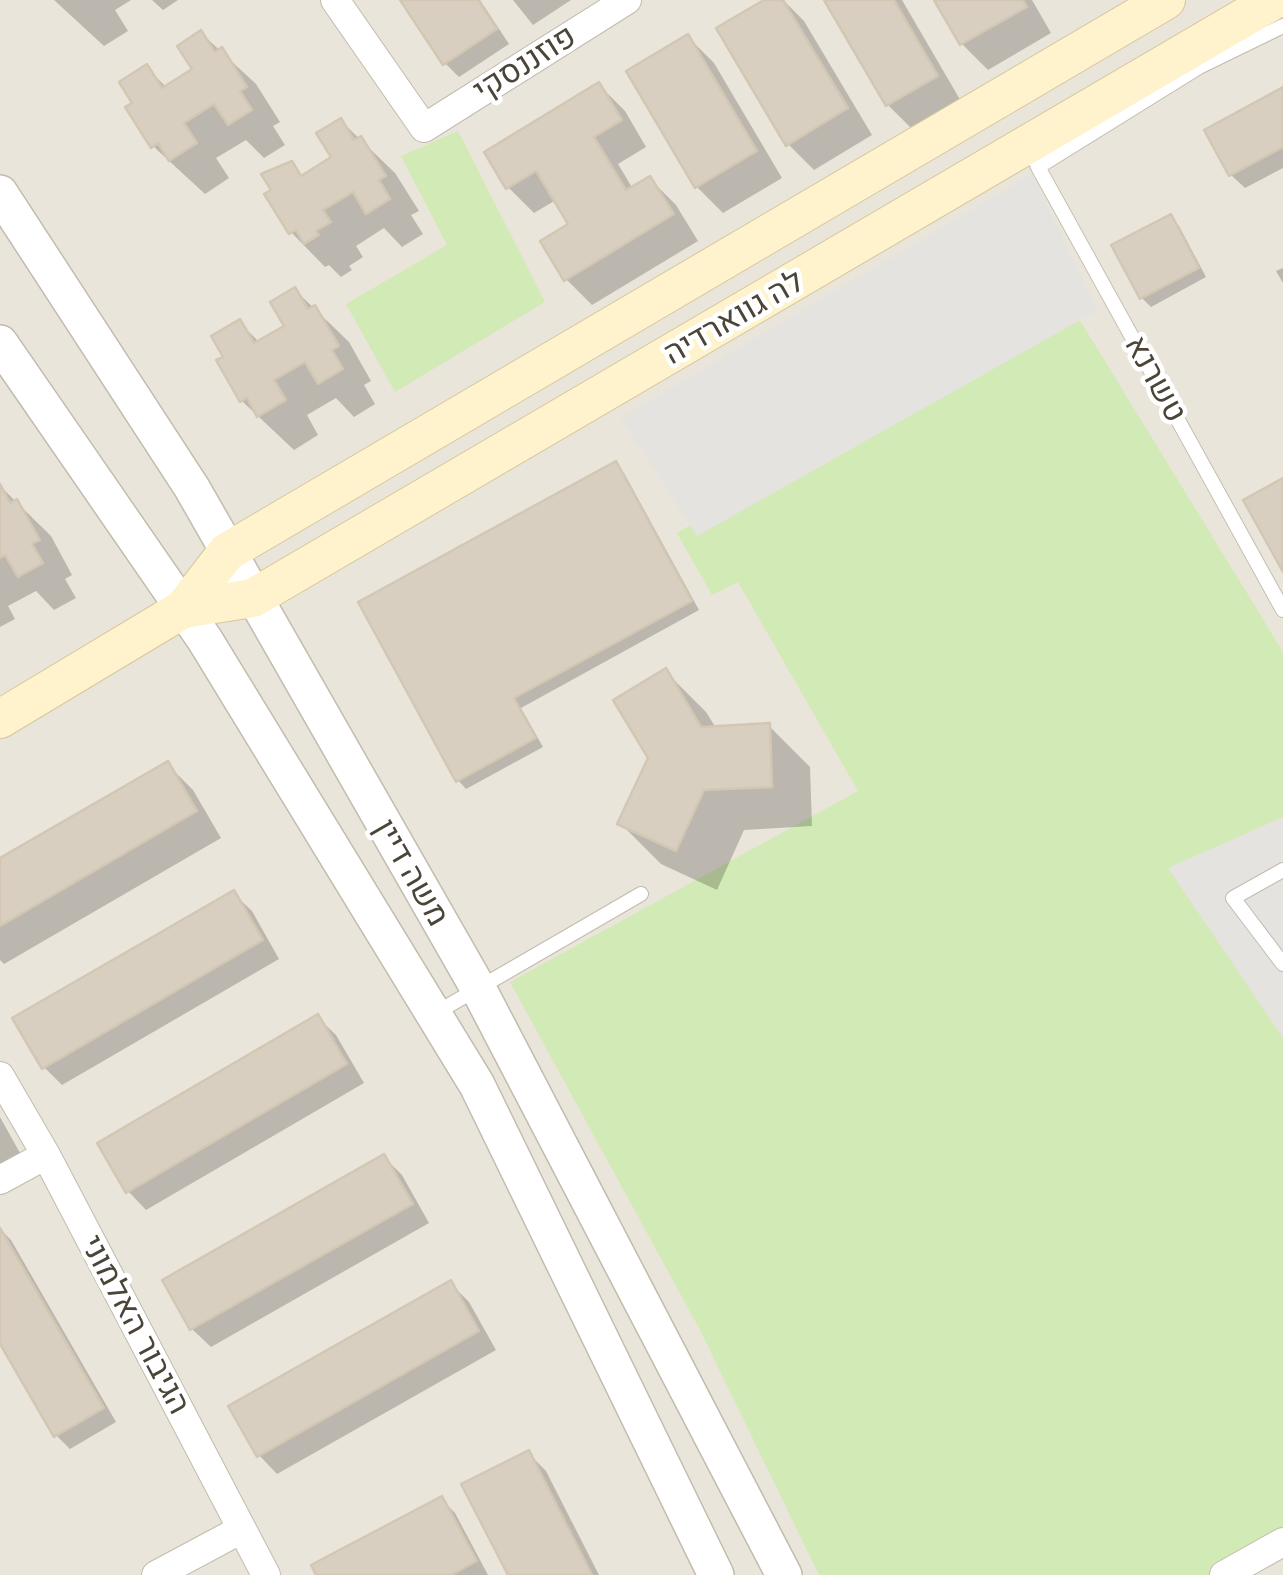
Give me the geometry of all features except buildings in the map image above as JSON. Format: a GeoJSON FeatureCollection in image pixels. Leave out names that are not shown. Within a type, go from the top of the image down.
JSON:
{"type":"FeatureCollection","features":[{"type":"Feature","properties":{"kind":"main road","name":"לה גווארדיה"},"geometry":{"type":"LineString","coordinates":[[183,610],[227,552],[1166,0]]}},
{"type":"Feature","properties":{"kind":"main road","name":"לה גווארדיה"},"geometry":{"type":"LineString","coordinates":[[0,719],[183,610],[253,598],[1034,156],[1274,0]]}},
{"type":"Feature","properties":{"kind":"street","name":"פוזננסקי"},"geometry":{"type":"LineString","coordinates":[[336,0],[424,128],[627,0]]}},
{"type":"Feature","properties":{"kind":"street","name":"משה דיין"},"geometry":{"type":"LineString","coordinates":[[0,194],[192,488],[478,988],[784,1575]]}},
{"type":"Feature","properties":{"kind":"street","name":"משה דיין"},"geometry":{"type":"LineString","coordinates":[[0,343],[183,610],[477,1085],[716,1575]]}},
{"type":"Feature","properties":{"kind":"street","name":"הגיבור האלמוני"},"geometry":{"type":"LineString","coordinates":[[0,1076],[46,1155],[266,1575]]}},
{"type":"Feature","properties":{"kind":"street"},"geometry":{"type":"LineString","coordinates":[[0,1180],[46,1155]]}},
{"type":"Feature","properties":{"kind":"street"},"geometry":{"type":"LineString","coordinates":[[156,1575],[242,1529]]}},
{"type":"Feature","properties":{"kind":"street"},"geometry":{"type":"LineString","coordinates":[[1224,1575],[1283,1542]]}},
{"type":"Feature","properties":{"kind":"lane"},"geometry":{"type":"LineString","coordinates":[[1034,156],[1283,26]]}},
{"type":"Feature","properties":{"kind":"lane","name":"טשרנא"},"geometry":{"type":"LineString","coordinates":[[1034,156],[1283,610]]}},
{"type":"Feature","properties":{"kind":"lane"},"geometry":{"type":"LineString","coordinates":[[1283,870],[1233,898],[1283,964]]}},
{"type":"Feature","properties":{"kind":"lane"},"geometry":{"type":"LineString","coordinates":[[434,1015],[640,894]]}},
{"type":"Feature","properties":{"kind":"shaded area"},"geometry":{"type":"Polygon","coordinates":[[[0,0],[1283,0],[1283,1575],[0,1575],[0,0]]]}},
{"type":"Feature","properties":{"kind":"shaded area"},"geometry":{"type":"Polygon","coordinates":[[[1032,174],[1098,310],[697,536],[621,418],[1032,174]]]}},
{"type":"Feature","properties":{"kind":"shaded area"},"geometry":{"type":"Polygon","coordinates":[[[1283,817],[1283,1038],[1168,868],[1283,817]]]}},
{"type":"Feature","properties":{"kind":"green space"},"geometry":{"type":"Polygon","coordinates":[[[458,131],[545,302],[395,392],[346,304],[447,245],[401,156],[458,131]]]}},
{"type":"Feature","properties":{"kind":"green space"},"geometry":{"type":"Polygon","coordinates":[[[1070,304],[1283,652],[1283,1542],[1225,1575],[819,1575],[700,1330],[510,982],[858,791],[738,582],[712,595],[677,533],[1070,304]]]}}]}
